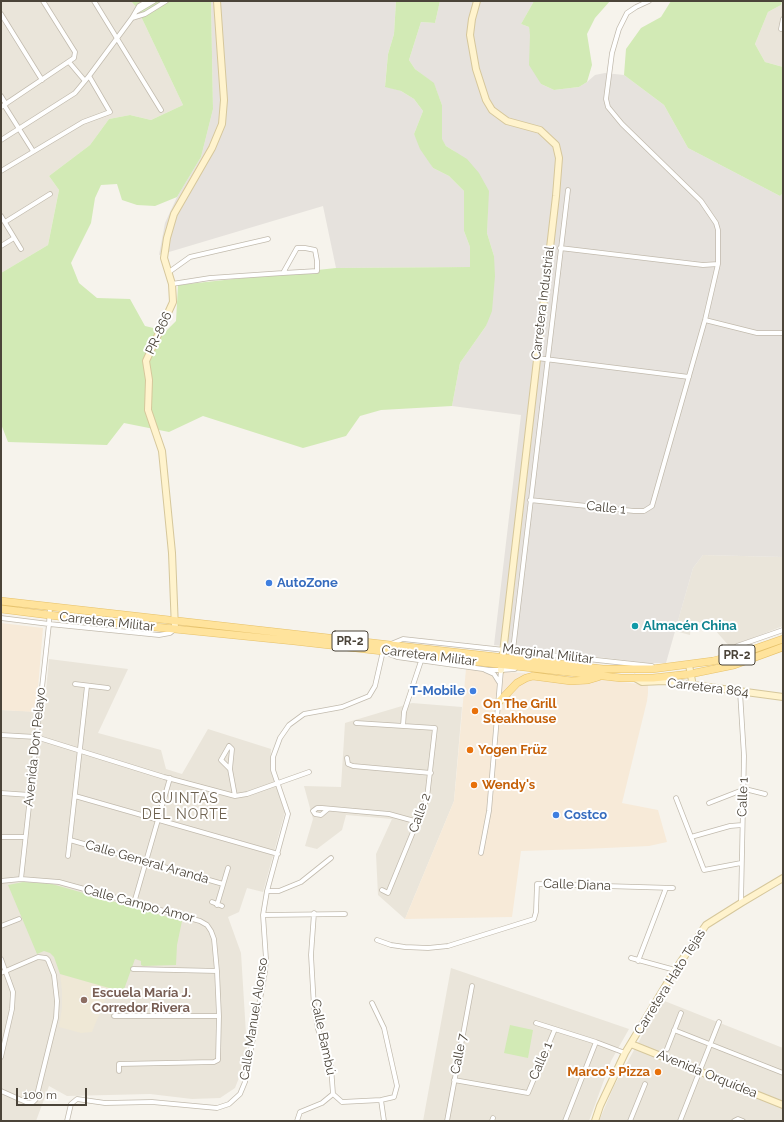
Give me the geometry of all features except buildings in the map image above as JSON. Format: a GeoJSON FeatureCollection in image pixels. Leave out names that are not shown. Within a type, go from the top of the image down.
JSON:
{"type":"FeatureCollection","features":[{"type":"Feature","properties":{"kind":"main road","name":"Carretera Militar"},"geometry":{"type":"LineString","coordinates":[[1,601],[388,645],[502,664],[625,670],[668,668],[713,661],[783,639]]}},
{"type":"Feature","properties":{"kind":"main road","name":"Carretera Militar"},"geometry":{"type":"LineString","coordinates":[[1,609],[50,616],[383,651],[601,676],[634,678],[690,674],[734,664],[783,647]]}},
{"type":"Feature","properties":{"kind":"main road"},"geometry":{"type":"LineString","coordinates":[[498,703],[517,683],[533,676],[571,681],[588,680],[601,676]]}},
{"type":"Feature","properties":{"kind":"street"},"geometry":{"type":"LineString","coordinates":[[3,105],[74,58],[75,52],[43,1]]}},
{"type":"Feature","properties":{"kind":"street"},"geometry":{"type":"LineString","coordinates":[[94,1],[161,110]]}},
{"type":"Feature","properties":{"kind":"street"},"geometry":{"type":"LineString","coordinates":[[1,140],[75,93],[132,18],[139,6],[148,1]]}},
{"type":"Feature","properties":{"kind":"street"},"geometry":{"type":"LineString","coordinates":[[136,11],[154,1]]}},
{"type":"Feature","properties":{"kind":"street"},"geometry":{"type":"LineString","coordinates":[[132,18],[145,14],[166,1]]}},
{"type":"Feature","properties":{"kind":"street","name":"PR-866"},"geometry":{"type":"LineString","coordinates":[[176,629],[172,553],[162,451],[148,410],[149,380],[146,361],[173,302],[172,284],[164,258],[167,238],[174,214],[212,148],[222,124],[224,100],[217,1]]}},
{"type":"Feature","properties":{"kind":"street","name":"Carretera Industrial"},"geometry":{"type":"LineString","coordinates":[[477,1],[472,19],[470,35],[476,69],[486,100],[492,110],[507,121],[540,130],[556,145],[559,158],[503,649]]}},
{"type":"Feature","properties":{"kind":"street","name":"Calle 1"},"geometry":{"type":"LineString","coordinates":[[530,500],[644,511],[652,506],[705,320],[718,264],[717,227],[714,219],[701,201],[622,124],[608,107],[606,99],[612,53],[619,30],[627,13],[649,1]]}},
{"type":"Feature","properties":{"kind":"street"},"geometry":{"type":"LineString","coordinates":[[1,14],[42,80]]}},
{"type":"Feature","properties":{"kind":"street"},"geometry":{"type":"LineString","coordinates":[[781,29],[783,19]]}},
{"type":"Feature","properties":{"kind":"street"},"geometry":{"type":"LineString","coordinates":[[69,62],[85,81]]}},
{"type":"Feature","properties":{"kind":"street"},"geometry":{"type":"LineString","coordinates":[[1,171],[82,122],[110,112],[89,76]]}},
{"type":"Feature","properties":{"kind":"street"},"geometry":{"type":"LineString","coordinates":[[1,96],[3,105],[33,151]]}},
{"type":"Feature","properties":{"kind":"street"},"geometry":{"type":"LineString","coordinates":[[513,650],[568,190]]}},
{"type":"Feature","properties":{"kind":"street"},"geometry":{"type":"LineString","coordinates":[[5,222],[50,194]]}},
{"type":"Feature","properties":{"kind":"street"},"geometry":{"type":"LineString","coordinates":[[1,216],[21,249]]}},
{"type":"Feature","properties":{"kind":"street"},"geometry":{"type":"LineString","coordinates":[[1,246],[14,238]]}},
{"type":"Feature","properties":{"kind":"street"},"geometry":{"type":"LineString","coordinates":[[169,272],[190,257],[268,239]]}},
{"type":"Feature","properties":{"kind":"street"},"geometry":{"type":"LineString","coordinates":[[172,284],[210,278],[317,271],[318,262],[315,250],[297,248],[284,273]]}},
{"type":"Feature","properties":{"kind":"street"},"geometry":{"type":"LineString","coordinates":[[560,248],[703,265],[718,264]]}},
{"type":"Feature","properties":{"kind":"street"},"geometry":{"type":"LineString","coordinates":[[705,320],[756,333],[783,333]]}},
{"type":"Feature","properties":{"kind":"street"},"geometry":{"type":"LineString","coordinates":[[537,358],[689,377]]}},
{"type":"Feature","properties":{"kind":"street","name":"Avenida Don Pelayo"},"geometry":{"type":"LineString","coordinates":[[21,879],[50,606]]}},
{"type":"Feature","properties":{"kind":"street"},"geometry":{"type":"LineString","coordinates":[[1,618],[159,635],[170,633],[176,629]]}},
{"type":"Feature","properties":{"kind":"street"},"geometry":{"type":"LineString","coordinates":[[737,646],[783,630]]}},
{"type":"Feature","properties":{"kind":"street"},"geometry":{"type":"LineString","coordinates":[[760,647],[763,637]]}},
{"type":"Feature","properties":{"kind":"street","name":"Marginal Militar"},"geometry":{"type":"LineString","coordinates":[[388,645],[403,639],[668,668]]}},
{"type":"Feature","properties":{"kind":"street"},"geometry":{"type":"LineString","coordinates":[[481,853],[489,812],[503,649]]}},
{"type":"Feature","properties":{"kind":"street","name":"Marginal Militar"},"geometry":{"type":"LineString","coordinates":[[383,651],[397,657],[481,668],[502,664]]}},
{"type":"Feature","properties":{"kind":"street","name":"Calle Manuel Alonso"},"geometry":{"type":"LineString","coordinates":[[67,1121],[71,1104],[78,1099],[105,1103],[152,1102],[217,1108],[229,1104],[240,1094],[246,1082],[266,960],[263,915],[267,891],[288,814],[274,770],[273,757],[280,738],[288,725],[304,714],[342,707],[369,696],[375,686],[383,651]]}},
{"type":"Feature","properties":{"kind":"street"},"geometry":{"type":"LineString","coordinates":[[356,723],[403,726],[404,712],[421,660]]}},
{"type":"Feature","properties":{"kind":"street"},"geometry":{"type":"LineString","coordinates":[[689,665],[693,686]]}},
{"type":"Feature","properties":{"kind":"street"},"geometry":{"type":"LineString","coordinates":[[481,668],[494,674],[500,684]]}},
{"type":"Feature","properties":{"kind":"street","name":"Carretera 864"},"geometry":{"type":"LineString","coordinates":[[634,678],[642,682],[664,681],[783,697]]}},
{"type":"Feature","properties":{"kind":"street"},"geometry":{"type":"LineString","coordinates":[[75,684],[108,688]]}},
{"type":"Feature","properties":{"kind":"street"},"geometry":{"type":"LineString","coordinates":[[68,856],[87,686]]}},
{"type":"Feature","properties":{"kind":"street","name":"Calle 1"},"geometry":{"type":"LineString","coordinates":[[740,692],[744,756],[740,903]]}},
{"type":"Feature","properties":{"kind":"street","name":"Calle 2"},"geometry":{"type":"LineString","coordinates":[[382,890],[388,893],[428,798],[435,728],[403,726]]}},
{"type":"Feature","properties":{"kind":"street"},"geometry":{"type":"LineString","coordinates":[[1,735],[36,738],[235,796],[246,794],[309,772]]}},
{"type":"Feature","properties":{"kind":"street"},"geometry":{"type":"LineString","coordinates":[[230,769],[221,760],[229,746],[232,749],[230,769],[235,796]]}},
{"type":"Feature","properties":{"kind":"street"},"geometry":{"type":"LineString","coordinates":[[347,758],[348,764],[353,766],[431,773]]}},
{"type":"Feature","properties":{"kind":"street"},"geometry":{"type":"LineString","coordinates":[[134,903],[170,778]]}},
{"type":"Feature","properties":{"kind":"street"},"geometry":{"type":"LineString","coordinates":[[708,803],[743,790],[765,794]]}},
{"type":"Feature","properties":{"kind":"street"},"geometry":{"type":"LineString","coordinates":[[1,793],[30,794]]}},
{"type":"Feature","properties":{"kind":"street"},"geometry":{"type":"LineString","coordinates":[[75,796],[278,854]]}},
{"type":"Feature","properties":{"kind":"street"},"geometry":{"type":"LineString","coordinates":[[676,798],[704,870],[741,863]]}},
{"type":"Feature","properties":{"kind":"street"},"geometry":{"type":"LineString","coordinates":[[328,809],[389,814],[418,822]]}},
{"type":"Feature","properties":{"kind":"street"},"geometry":{"type":"LineString","coordinates":[[691,837],[730,826],[742,825]]}},
{"type":"Feature","properties":{"kind":"street"},"geometry":{"type":"LineString","coordinates":[[1,837],[25,837]]}},
{"type":"Feature","properties":{"kind":"street","name":"Calle General Aranda"},"geometry":{"type":"LineString","coordinates":[[70,840],[223,884]]}},
{"type":"Feature","properties":{"kind":"street"},"geometry":{"type":"LineString","coordinates":[[267,891],[279,891],[301,882],[331,858]]}},
{"type":"Feature","properties":{"kind":"street"},"geometry":{"type":"LineString","coordinates":[[212,902],[220,905],[223,884],[228,868]]}},
{"type":"Feature","properties":{"kind":"street","name":"Carretera Hato Tejas"},"geometry":{"type":"LineString","coordinates":[[595,1121],[600,1106],[631,1044],[675,970],[706,925],[783,878]]}},
{"type":"Feature","properties":{"kind":"street","name":"Calle Campo Amor"},"geometry":{"type":"LineString","coordinates":[[1,881],[21,879],[59,882],[200,921],[206,925],[211,932],[214,939],[217,971],[219,1016],[217,1061],[119,1064],[119,1071]]}},
{"type":"Feature","properties":{"kind":"street","name":"Calle Diana"},"geometry":{"type":"LineString","coordinates":[[377,940],[391,945],[405,947],[428,948],[448,946],[534,919],[536,912],[536,884],[666,888]]}},
{"type":"Feature","properties":{"kind":"street"},"geometry":{"type":"LineString","coordinates":[[638,960],[666,888],[673,888]]}},
{"type":"Feature","properties":{"kind":"street","name":"Calle Bambú"},"geometry":{"type":"LineString","coordinates":[[314,914],[311,955],[314,1007],[318,1029],[331,1066],[333,1094],[342,1102],[381,1100],[394,1097],[397,1086],[384,1028],[372,1003]]}},
{"type":"Feature","properties":{"kind":"street"},"geometry":{"type":"LineString","coordinates":[[263,915],[344,914]]}},
{"type":"Feature","properties":{"kind":"street"},"geometry":{"type":"LineString","coordinates":[[1,926],[19,919]]}},
{"type":"Feature","properties":{"kind":"street"},"geometry":{"type":"LineString","coordinates":[[1,973],[38,957],[43,957],[48,960],[54,975],[58,1001],[56,1018],[36,1097],[32,1102],[28,1103],[1,1091]]}},
{"type":"Feature","properties":{"kind":"street"},"geometry":{"type":"LineString","coordinates":[[631,958],[675,970]]}},
{"type":"Feature","properties":{"kind":"street"},"geometry":{"type":"LineString","coordinates":[[1,959],[13,992],[12,1009],[1,1057]]}},
{"type":"Feature","properties":{"kind":"street"},"geometry":{"type":"LineString","coordinates":[[133,969],[217,971]]}},
{"type":"Feature","properties":{"kind":"street","name":"Calle 7"},"geometry":{"type":"LineString","coordinates":[[447,1121],[472,986]]}},
{"type":"Feature","properties":{"kind":"street"},"geometry":{"type":"LineString","coordinates":[[667,1049],[681,1013]]}},
{"type":"Feature","properties":{"kind":"street"},"geometry":{"type":"LineString","coordinates":[[114,1016],[219,1016]]}},
{"type":"Feature","properties":{"kind":"street"},"geometry":{"type":"LineString","coordinates":[[536,1022],[555,1028]]}},
{"type":"Feature","properties":{"kind":"street"},"geometry":{"type":"LineString","coordinates":[[680,1121],[719,1022]]}},
{"type":"Feature","properties":{"kind":"street","name":"Calle 1"},"geometry":{"type":"LineString","coordinates":[[454,1080],[528,1093],[555,1028],[626,1053]]}},
{"type":"Feature","properties":{"kind":"street"},"geometry":{"type":"LineString","coordinates":[[674,1030],[783,1073]]}},
{"type":"Feature","properties":{"kind":"street"},"geometry":{"type":"LineString","coordinates":[[565,1121],[596,1042]]}},
{"type":"Feature","properties":{"kind":"street","name":"Avenida Orquídea"},"geometry":{"type":"LineString","coordinates":[[631,1044],[783,1105]]}},
{"type":"Feature","properties":{"kind":"street"},"geometry":{"type":"LineString","coordinates":[[630,1121],[645,1084]]}},
{"type":"Feature","properties":{"kind":"street"},"geometry":{"type":"LineString","coordinates":[[297,1121],[300,1112],[322,1103],[333,1094]]}},
{"type":"Feature","properties":{"kind":"street"},"geometry":{"type":"LineString","coordinates":[[381,1100],[384,1121]]}},
{"type":"Feature","properties":{"kind":"street"},"geometry":{"type":"LineString","coordinates":[[734,1121],[738,1119],[743,1121]]}},
{"type":"Feature","properties":{"kind":"shaded area"},"geometry":{"type":"Polygon","coordinates":[[[1,1],[131,1],[137,8],[183,105],[151,120],[130,115],[109,119],[90,145],[49,176],[59,190],[48,245],[1,273],[1,1]]]}},
{"type":"Feature","properties":{"kind":"shaded area"},"geometry":{"type":"Polygon","coordinates":[[[211,1],[396,1],[394,34],[388,54],[385,86],[401,91],[414,99],[423,111],[414,134],[433,168],[449,176],[464,191],[464,231],[470,247],[470,267],[336,268],[323,206],[159,255],[165,223],[177,197],[201,157],[213,109],[211,1]]]}},
{"type":"Feature","properties":{"kind":"shaded area"},"geometry":{"type":"Polygon","coordinates":[[[440,1],[534,1],[521,24],[529,27],[541,84],[554,90],[579,87],[595,75],[605,73],[624,75],[664,105],[688,148],[780,196],[783,193],[783,557],[703,555],[693,568],[666,663],[649,663],[494,645],[521,415],[452,406],[460,363],[486,326],[494,256],[487,233],[488,191],[454,151],[446,146],[442,140],[442,105],[434,84],[415,69],[409,60],[421,22],[435,23],[440,1]]]}},
{"type":"Feature","properties":{"kind":"shaded area"},"geometry":{"type":"Polygon","coordinates":[[[782,1],[783,67],[765,62],[755,44],[768,12],[781,5],[782,1]]]}},
{"type":"Feature","properties":{"kind":"shaded area"},"geometry":{"type":"Polygon","coordinates":[[[703,555],[783,557],[783,626],[730,647],[707,621],[691,624],[690,635],[675,631],[693,568],[703,555]]]}},
{"type":"Feature","properties":{"kind":"shaded area"},"geometry":{"type":"Polygon","coordinates":[[[1,623],[43,628],[36,712],[1,710],[1,623]]]}},
{"type":"Feature","properties":{"kind":"shaded area"},"geometry":{"type":"Polygon","coordinates":[[[49,659],[128,669],[98,733],[161,750],[166,769],[182,774],[208,729],[271,749],[270,769],[285,812],[263,892],[247,888],[239,912],[228,917],[241,953],[247,1050],[242,1070],[235,1088],[220,1098],[192,1099],[150,1094],[67,1096],[49,1086],[36,1121],[1,1121],[1,710],[44,712],[49,659]]]}},
{"type":"Feature","properties":{"kind":"shaded area"},"geometry":{"type":"Polygon","coordinates":[[[466,669],[577,677],[648,685],[647,701],[622,803],[658,810],[667,842],[649,846],[521,851],[512,917],[405,919],[454,801],[466,669]]]}},
{"type":"Feature","properties":{"kind":"shaded area"},"geometry":{"type":"Polygon","coordinates":[[[412,703],[462,707],[454,801],[405,919],[378,895],[376,854],[392,819],[346,815],[342,830],[317,849],[305,846],[313,819],[304,786],[341,787],[345,723],[412,703]]]}},
{"type":"Feature","properties":{"kind":"shaded area"},"geometry":{"type":"Polygon","coordinates":[[[451,968],[629,1029],[611,1061],[589,1121],[423,1121],[451,968]]]}},
{"type":"Feature","properties":{"kind":"shaded area","name":"Escuela María J. Corredor Rivera"},"geometry":{"type":"Polygon","coordinates":[[[60,974],[110,988],[92,1032],[81,1033],[59,1027],[62,1008],[60,974]]]}},
{"type":"Feature","properties":{"kind":"shaded area"},"geometry":{"type":"Polygon","coordinates":[[[662,1000],[783,1048],[783,1121],[599,1121],[614,1086],[662,1000]]]}},
{"type":"Feature","properties":{"kind":"green space"},"geometry":{"type":"Polygon","coordinates":[[[131,1],[211,1],[213,109],[201,157],[177,197],[155,206],[137,205],[122,200],[117,184],[101,185],[95,198],[91,223],[71,263],[79,283],[97,298],[130,299],[145,326],[166,331],[176,321],[178,285],[336,268],[470,267],[470,247],[464,231],[464,191],[449,176],[433,168],[420,149],[414,134],[423,111],[414,99],[401,91],[385,87],[388,54],[394,34],[396,1],[440,1],[435,23],[421,22],[409,60],[415,69],[434,83],[442,105],[442,139],[446,146],[467,159],[479,173],[489,191],[487,233],[494,256],[495,276],[492,311],[486,326],[460,363],[452,406],[381,410],[360,416],[346,436],[303,448],[203,416],[169,432],[124,423],[107,445],[8,442],[1,424],[1,273],[48,245],[59,190],[49,176],[90,145],[109,119],[130,115],[151,120],[183,105],[137,8],[131,1]]]}},
{"type":"Feature","properties":{"kind":"green space"},"geometry":{"type":"Polygon","coordinates":[[[534,1],[610,1],[595,18],[587,34],[592,65],[587,82],[579,87],[554,90],[541,84],[529,65],[529,27],[521,24],[534,1]]]}},
{"type":"Feature","properties":{"kind":"green space"},"geometry":{"type":"Polygon","coordinates":[[[671,1],[782,1],[781,5],[768,12],[755,44],[765,62],[783,67],[783,193],[780,196],[688,148],[664,105],[624,75],[626,49],[641,28],[661,17],[671,1]]]}},
{"type":"Feature","properties":{"kind":"green space"},"geometry":{"type":"Polygon","coordinates":[[[23,882],[52,884],[182,921],[177,945],[176,965],[143,966],[141,965],[141,961],[135,959],[123,992],[60,974],[54,957],[50,953],[44,951],[37,954],[8,885],[23,882]]]}},
{"type":"Feature","properties":{"kind":"green space"},"geometry":{"type":"Polygon","coordinates":[[[510,1025],[533,1030],[528,1058],[504,1053],[510,1025]]]}},
{"type":"Feature","properties":{"kind":"place","name":"AutoZone"},"geometry":{"type":"Point","coordinates":[269,583]}},
{"type":"Feature","properties":{"kind":"place","name":"Almacén China"},"geometry":{"type":"Point","coordinates":[635,626]}},
{"type":"Feature","properties":{"kind":"place","name":"T-Mobile"},"geometry":{"type":"Point","coordinates":[473,691]}},
{"type":"Feature","properties":{"kind":"place","name":"On The Grill Steakhouse"},"geometry":{"type":"Point","coordinates":[475,711]}},
{"type":"Feature","properties":{"kind":"place","name":"Yogen Früz"},"geometry":{"type":"Point","coordinates":[470,750]}},
{"type":"Feature","properties":{"kind":"place","name":"Wendy's"},"geometry":{"type":"Point","coordinates":[474,785]}},
{"type":"Feature","properties":{"kind":"place","name":"Costco"},"geometry":{"type":"Point","coordinates":[556,815]}},
{"type":"Feature","properties":{"kind":"place","name":"Escuela María J. Corredor Rivera"},"geometry":{"type":"Point","coordinates":[84,1000]}},
{"type":"Feature","properties":{"kind":"place","name":"Marco's Pizza"},"geometry":{"type":"Point","coordinates":[658,1072]}},
{"type":"Feature","properties":{"kind":"district","name":"QUINTAS DEL NORTE"},"geometry":{"type":"Point","coordinates":[185,808]}}]}
